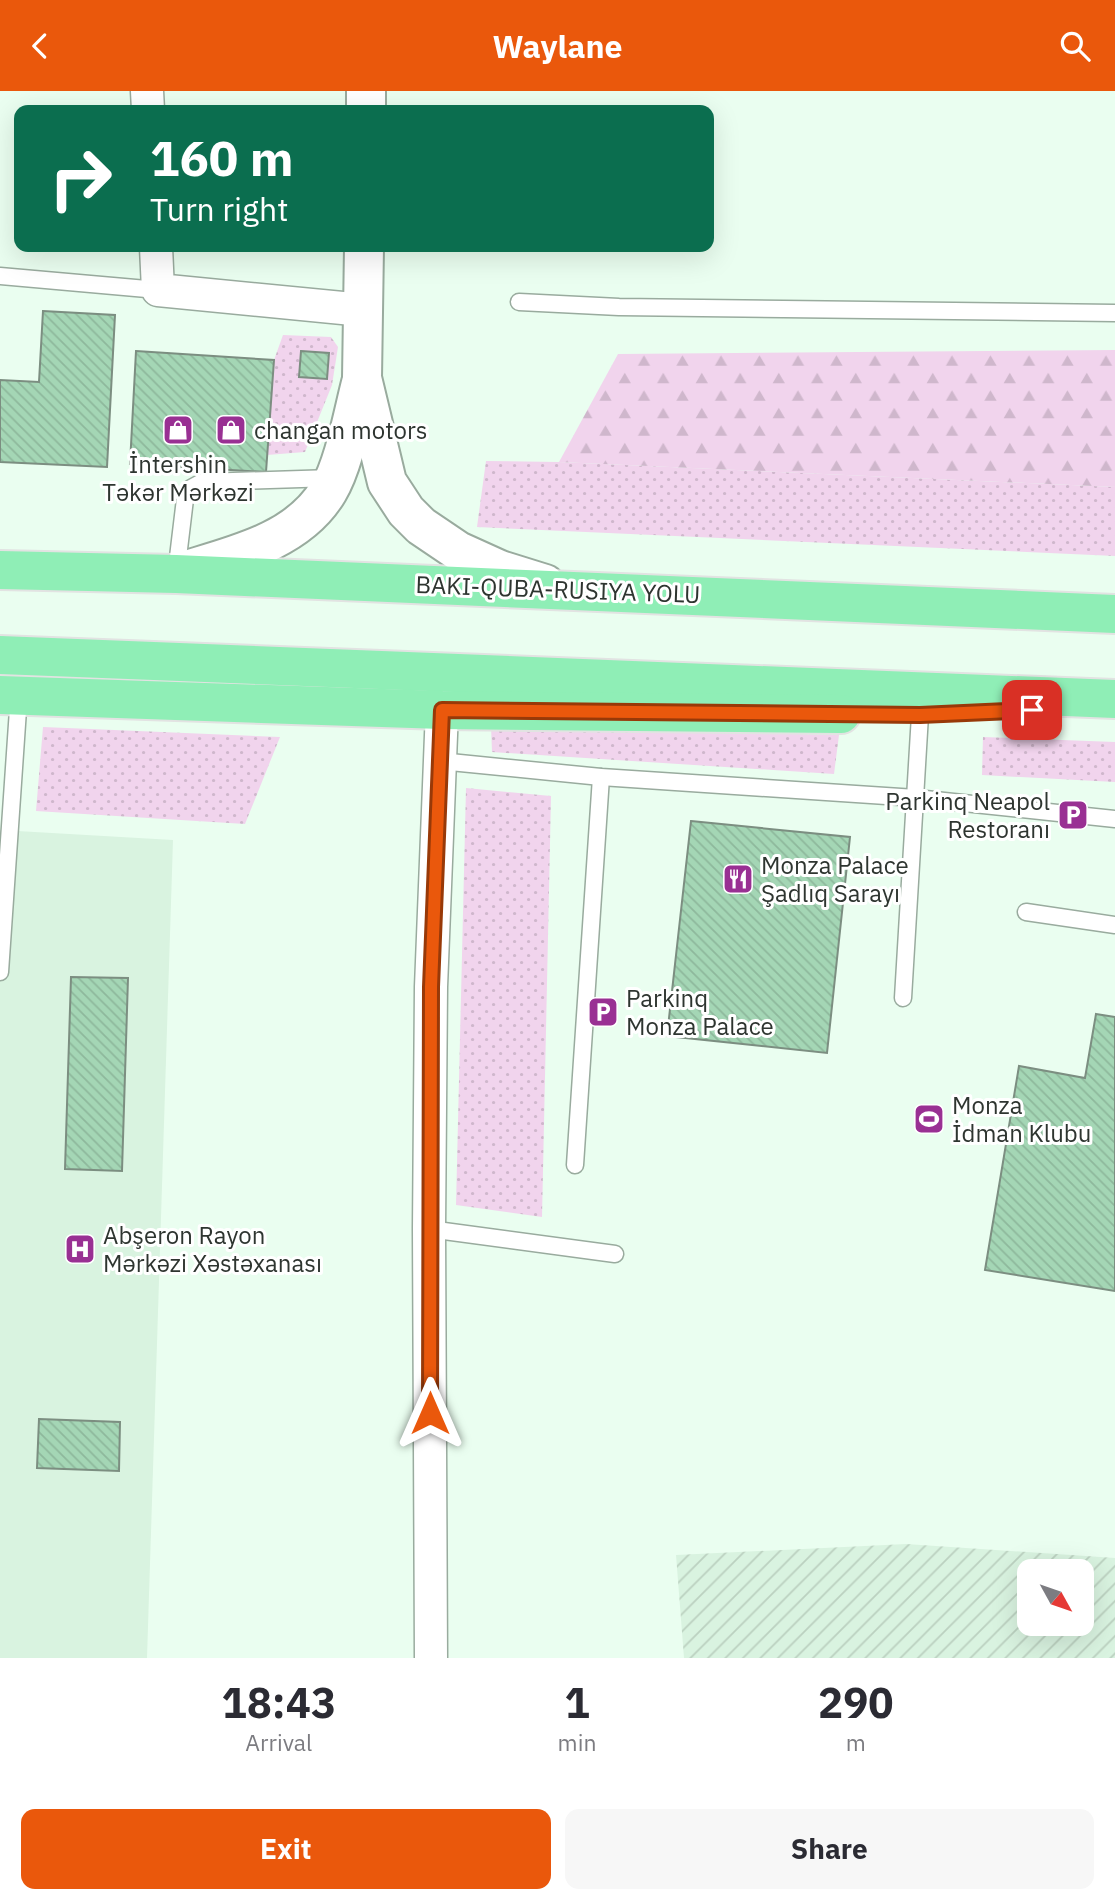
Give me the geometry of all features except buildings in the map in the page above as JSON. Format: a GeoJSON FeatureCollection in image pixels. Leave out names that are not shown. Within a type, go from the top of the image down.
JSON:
{"type":"FeatureCollection","features":[{"type":"Feature","properties":{"kind":"highway"},"geometry":{"type":"LineString","coordinates":[[0,571],[176,574],[1115,614]]}},
{"type":"Feature","properties":{"kind":"highway"},"geometry":{"type":"LineString","coordinates":[[0,656],[1115,699]]}},
{"type":"Feature","properties":{"kind":"highway"},"geometry":{"type":"LineString","coordinates":[[9,695],[442,710],[920,715],[1115,706]]}},
{"type":"Feature","properties":{"kind":"street"},"geometry":{"type":"LineString","coordinates":[[156,252],[158,290],[363,310]]}},
{"type":"Feature","properties":{"kind":"street"},"geometry":{"type":"LineString","coordinates":[[176,574],[242,554],[279,538],[310,513],[328,492],[341,458],[362,378],[364,252]]}},
{"type":"Feature","properties":{"kind":"street"},"geometry":{"type":"LineString","coordinates":[[362,378],[387,482],[421,526],[458,551],[500,570],[560,589]]}},
{"type":"Feature","properties":{"kind":"street"},"geometry":{"type":"LineString","coordinates":[[431,1658],[431,987],[442,710]]}},
{"type":"Feature","properties":{"kind":"lane"},"geometry":{"type":"LineString","coordinates":[[0,276],[158,290]]}},
{"type":"Feature","properties":{"kind":"lane"},"geometry":{"type":"LineString","coordinates":[[519,302],[619,307],[1115,313]]}},
{"type":"Feature","properties":{"kind":"lane"},"geometry":{"type":"LineString","coordinates":[[176,574],[185,499],[191,488],[202,482],[333,478]]}},
{"type":"Feature","properties":{"kind":"lane"},"geometry":{"type":"LineString","coordinates":[[0,972],[9,695]]}},
{"type":"Feature","properties":{"kind":"lane"},"geometry":{"type":"LineString","coordinates":[[903,998],[920,715]]}},
{"type":"Feature","properties":{"kind":"lane"},"geometry":{"type":"LineString","coordinates":[[440,761],[601,777],[916,798],[1115,819]]}},
{"type":"Feature","properties":{"kind":"lane"},"geometry":{"type":"LineString","coordinates":[[575,1165],[601,777]]}},
{"type":"Feature","properties":{"kind":"lane"},"geometry":{"type":"LineString","coordinates":[[1026,912],[1115,925]]}},
{"type":"Feature","properties":{"kind":"lane"},"geometry":{"type":"LineString","coordinates":[[429,1229],[615,1254]]}},
{"type":"Feature","properties":{"kind":"shaded area","name":"Abşeron Rayon Mərkəzi Xəstəxanası"},"geometry":{"type":"Polygon","coordinates":[[[0,830],[173,840],[147,1658],[0,1658],[0,830]]]}},
{"type":"Feature","properties":{"kind":"shaded area"},"geometry":{"type":"Polygon","coordinates":[[[906,1544],[1115,1558],[1115,1658],[684,1658],[676,1555],[906,1544]]]}},
{"type":"Feature","properties":{"kind":"green space"},"geometry":{"type":"Polygon","coordinates":[[[283,335],[331,337],[338,347],[332,385],[305,452],[267,455],[274,360],[283,335]]]}},
{"type":"Feature","properties":{"kind":"green space"},"geometry":{"type":"Polygon","coordinates":[[[1115,350],[1115,487],[559,462],[618,354],[1115,350]]]}},
{"type":"Feature","properties":{"kind":"green space"},"geometry":{"type":"Polygon","coordinates":[[[486,461],[1115,487],[1115,556],[477,527],[486,461]]]}},
{"type":"Feature","properties":{"kind":"green space"},"geometry":{"type":"Polygon","coordinates":[[[491,726],[839,735],[834,774],[492,752],[491,726]]]}},
{"type":"Feature","properties":{"kind":"green space"},"geometry":{"type":"Polygon","coordinates":[[[43,727],[280,737],[245,824],[36,811],[43,727]]]}},
{"type":"Feature","properties":{"kind":"green space"},"geometry":{"type":"Polygon","coordinates":[[[983,737],[1115,742],[1115,782],[982,775],[983,737]]]}},
{"type":"Feature","properties":{"kind":"green space"},"geometry":{"type":"Polygon","coordinates":[[[466,788],[551,796],[542,1217],[456,1205],[466,788]]]}},
{"type":"Feature","properties":{"kind":"place","name":"İntershin Tәkәr Mәrkәzi"},"geometry":{"type":"Point","coordinates":[178,430]}},
{"type":"Feature","properties":{"kind":"place","name":"changan motors"},"geometry":{"type":"Point","coordinates":[231,430]}},
{"type":"Feature","properties":{"kind":"place","name":"Parkinq Neapol Restoranı"},"geometry":{"type":"Point","coordinates":[1073,815]}},
{"type":"Feature","properties":{"kind":"place","name":"Monza Palace Şadlıq Sarayı"},"geometry":{"type":"Point","coordinates":[738,879]}},
{"type":"Feature","properties":{"kind":"place","name":"Parkinq Monza Palace"},"geometry":{"type":"Point","coordinates":[603,1012]}},
{"type":"Feature","properties":{"kind":"place","name":"Monza İdman Klubu"},"geometry":{"type":"Point","coordinates":[929,1119]}},
{"type":"Feature","properties":{"kind":"place","name":"Abşeron Rayon Mərkəzi Xəstəxanası"},"geometry":{"type":"Point","coordinates":[80,1249]}},
{"type":"Feature","properties":{"kind":"route"},"geometry":{"type":"LineString","coordinates":[[430,1413],[431,987],[442,710],[920,715],[1032,710]]}}]}
